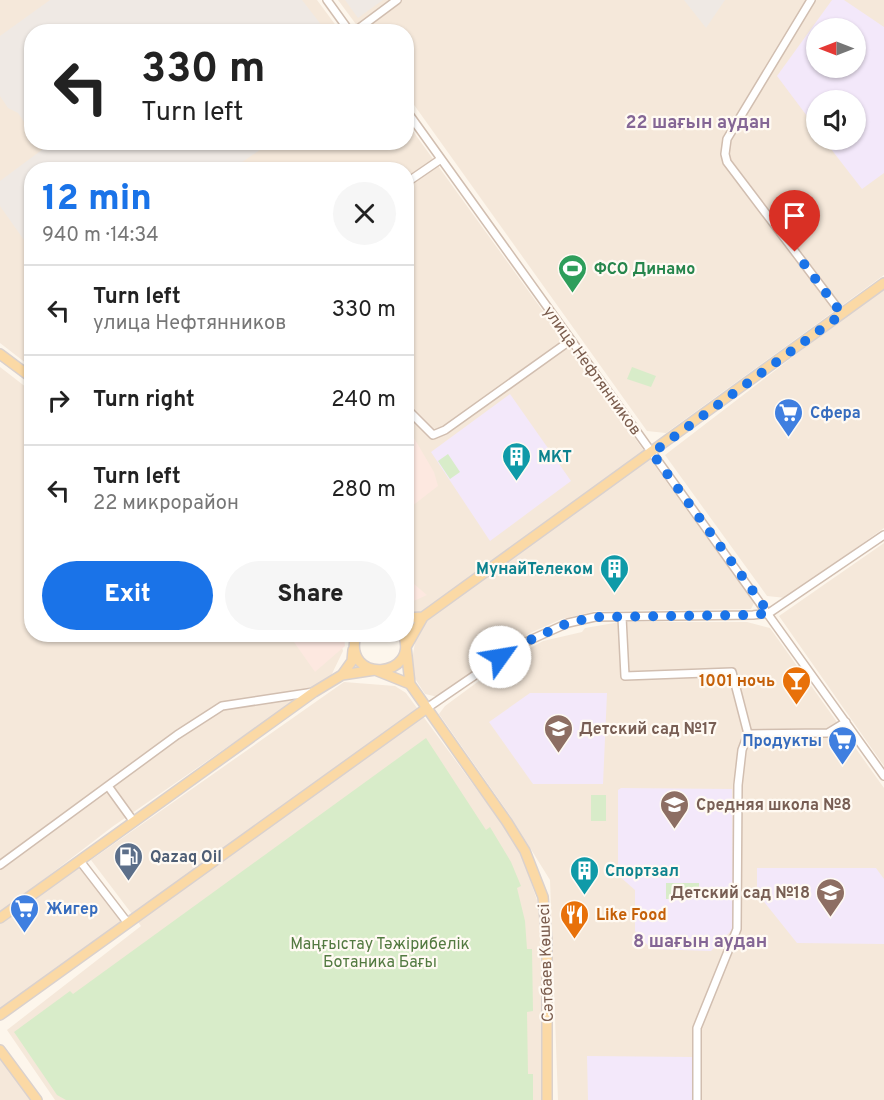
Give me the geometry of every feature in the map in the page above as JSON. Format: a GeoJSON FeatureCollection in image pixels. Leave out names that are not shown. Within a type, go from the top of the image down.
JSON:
{"type":"FeatureCollection","features":[{"type":"Feature","properties":{"kind":"main road"},"geometry":{"type":"LineString","coordinates":[[414,633],[423,617],[884,284]]}},
{"type":"Feature","properties":{"kind":"main road"},"geometry":{"type":"LineString","coordinates":[[0,354],[24,372]]}},
{"type":"Feature","properties":{"kind":"main road"},"geometry":{"type":"LineString","coordinates":[[414,618],[423,617]]}},
{"type":"Feature","properties":{"kind":"main road"},"geometry":{"type":"LineString","coordinates":[[354,642],[354,650],[361,663],[410,684]]}},
{"type":"Feature","properties":{"kind":"main road"},"geometry":{"type":"LineString","coordinates":[[342,675],[352,661],[354,642]]}},
{"type":"Feature","properties":{"kind":"main road","name":"Сәтбаев Көшесі"},"geometry":{"type":"LineString","coordinates":[[405,642],[410,684],[513,831],[525,851],[543,897],[547,941],[547,1100]]}},
{"type":"Feature","properties":{"kind":"main road"},"geometry":{"type":"LineString","coordinates":[[0,918],[314,692],[342,675],[383,671],[399,663],[409,642]]}},
{"type":"Feature","properties":{"kind":"main road"},"geometry":{"type":"LineString","coordinates":[[0,1015],[427,708]]}},
{"type":"Feature","properties":{"kind":"main road"},"geometry":{"type":"LineString","coordinates":[[0,1050],[37,1100]]}},
{"type":"Feature","properties":{"kind":"street"},"geometry":{"type":"LineString","coordinates":[[327,0],[346,24]]}},
{"type":"Feature","properties":{"kind":"street"},"geometry":{"type":"LineString","coordinates":[[363,24],[397,0]]}},
{"type":"Feature","properties":{"kind":"street"},"geometry":{"type":"LineString","coordinates":[[811,0],[727,139],[725,154],[727,162],[842,314]]}},
{"type":"Feature","properties":{"kind":"street","name":"улица Нефтянников"},"geometry":{"type":"LineString","coordinates":[[414,121],[884,776]]}},
{"type":"Feature","properties":{"kind":"street"},"geometry":{"type":"LineString","coordinates":[[414,178],[441,159]]}},
{"type":"Feature","properties":{"kind":"street"},"geometry":{"type":"LineString","coordinates":[[414,416],[433,435],[446,430],[572,340]]}},
{"type":"Feature","properties":{"kind":"street"},"geometry":{"type":"LineString","coordinates":[[427,708],[519,645],[568,623],[595,617],[769,613],[884,535]]}},
{"type":"Feature","properties":{"kind":"street"},"geometry":{"type":"LineString","coordinates":[[622,617],[625,676],[732,672],[748,734],[742,750],[738,785],[738,929],[697,1028],[697,1100]]}},
{"type":"Feature","properties":{"kind":"street"},"geometry":{"type":"LineString","coordinates":[[0,865],[222,706],[314,692]]}},
{"type":"Feature","properties":{"kind":"street"},"geometry":{"type":"LineString","coordinates":[[748,734],[828,733],[846,722]]}},
{"type":"Feature","properties":{"kind":"street"},"geometry":{"type":"LineString","coordinates":[[108,786],[134,822]]}},
{"type":"Feature","properties":{"kind":"street"},"geometry":{"type":"LineString","coordinates":[[80,861],[127,922]]}},
{"type":"Feature","properties":{"kind":"shaded area"},"geometry":{"type":"Polygon","coordinates":[[[0,0],[317,0],[335,24],[24,24],[24,150],[414,150],[414,133],[754,603],[751,609],[596,611],[562,619],[530,633],[438,697],[425,694],[410,671],[416,637],[414,624],[414,162],[24,162],[24,362],[0,343],[0,0]]]}},
{"type":"Feature","properties":{"kind":"shaded area"},"geometry":{"type":"Polygon","coordinates":[[[50,0],[302,0],[321,24],[24,24],[24,122],[18,113],[8,108],[0,96],[0,36],[50,0]]]}},
{"type":"Feature","properties":{"kind":"shaded area","name":"22 шағын аудан"},"geometry":{"type":"Polygon","coordinates":[[[338,0],[884,0],[884,275],[666,433],[647,431],[414,105],[414,24],[356,24],[338,0]]]}},
{"type":"Feature","properties":{"kind":"shaded area"},"geometry":{"type":"Polygon","coordinates":[[[345,0],[383,0],[358,18],[345,0]]]}},
{"type":"Feature","properties":{"kind":"shaded area"},"geometry":{"type":"Polygon","coordinates":[[[684,0],[725,0],[706,28],[684,0]]]}},
{"type":"Feature","properties":{"kind":"shaded area"},"geometry":{"type":"Polygon","coordinates":[[[832,0],[844,0],[884,27],[884,173],[862,189],[832,150],[866,150],[866,90],[806,90],[806,115],[777,76],[806,36],[806,78],[866,78],[866,18],[819,18],[832,0]]]}},
{"type":"Feature","properties":{"kind":"shaded area"},"geometry":{"type":"Polygon","coordinates":[[[42,150],[260,150],[242,162],[26,162],[42,150]]]}},
{"type":"Feature","properties":{"kind":"shaded area"},"geometry":{"type":"Polygon","coordinates":[[[24,163],[24,240],[0,206],[0,181],[24,163]]]}},
{"type":"Feature","properties":{"kind":"shaded area"},"geometry":{"type":"Polygon","coordinates":[[[884,287],[884,528],[786,598],[767,596],[665,455],[884,287]]]}},
{"type":"Feature","properties":{"kind":"shaded area"},"geometry":{"type":"Polygon","coordinates":[[[0,367],[24,386],[24,642],[341,642],[343,651],[328,682],[285,707],[112,827],[0,913],[0,367]]]}},
{"type":"Feature","properties":{"kind":"shaded area"},"geometry":{"type":"Polygon","coordinates":[[[510,394],[571,481],[490,541],[431,452],[510,394]]]}},
{"type":"Feature","properties":{"kind":"shaded area"},"geometry":{"type":"Polygon","coordinates":[[[414,438],[434,472],[438,486],[414,505],[414,438]]]}},
{"type":"Feature","properties":{"kind":"shaded area"},"geometry":{"type":"Polygon","coordinates":[[[884,543],[884,766],[779,616],[884,543]]]}},
{"type":"Feature","properties":{"kind":"shaded area"},"geometry":{"type":"Polygon","coordinates":[[[414,584],[427,595],[414,601],[414,584]]]}},
{"type":"Feature","properties":{"kind":"shaded area","name":"8 шағын аудан"},"geometry":{"type":"Polygon","coordinates":[[[620,622],[747,622],[770,628],[884,788],[884,1100],[558,1100],[550,880],[509,814],[439,714],[445,706],[508,660],[543,641],[582,632],[585,628],[620,622]]]}},
{"type":"Feature","properties":{"kind":"shaded area"},"geometry":{"type":"Polygon","coordinates":[[[294,642],[345,642],[345,646],[315,672],[294,642]]]}},
{"type":"Feature","properties":{"kind":"shaded area","name":"Маңғыстау Тәжірибелік Ботаника Бағы"},"geometry":{"type":"Polygon","coordinates":[[[344,682],[395,686],[406,693],[519,847],[539,906],[545,1100],[55,1100],[7,1030],[141,926],[91,860],[344,682]]]}},
{"type":"Feature","properties":{"kind":"shaded area","name":"Детский сад №17"},"geometry":{"type":"Polygon","coordinates":[[[530,693],[607,693],[603,784],[533,784],[489,722],[530,693]]]}},
{"type":"Feature","properties":{"kind":"shaded area","name":"Средняя школа №8"},"geometry":{"type":"Polygon","coordinates":[[[621,788],[732,789],[733,929],[711,951],[651,949],[635,931],[635,890],[618,875],[618,790],[621,788]]]}},
{"type":"Feature","properties":{"kind":"shaded area"},"geometry":{"type":"Polygon","coordinates":[[[86,862],[129,917],[0,1010],[0,924],[86,862]]]}},
{"type":"Feature","properties":{"kind":"shaded area","name":"Детский сад №18"},"geometry":{"type":"Polygon","coordinates":[[[757,868],[876,868],[884,879],[884,944],[797,943],[757,893],[757,868]]]}},
{"type":"Feature","properties":{"kind":"shaded area"},"geometry":{"type":"Polygon","coordinates":[[[0,1054],[32,1100],[0,1100],[0,1054]]]}},
{"type":"Feature","properties":{"kind":"shaded area"},"geometry":{"type":"Polygon","coordinates":[[[587,1056],[693,1057],[693,1100],[588,1100],[587,1056]]]}},
{"type":"Feature","properties":{"kind":"green space"},"geometry":{"type":"Polygon","coordinates":[[[632,367],[656,376],[651,387],[627,379],[632,367]]]}},
{"type":"Feature","properties":{"kind":"green space"},"geometry":{"type":"Polygon","coordinates":[[[448,454],[460,472],[450,479],[438,461],[448,454]]]}},
{"type":"Feature","properties":{"kind":"green space","name":"Маңғыстау Тәжірибелік Ботаника Бағы"},"geometry":{"type":"Polygon","coordinates":[[[426,738],[486,830],[490,827],[511,862],[521,886],[517,888],[525,921],[527,949],[532,949],[533,1011],[527,1012],[528,1074],[533,1074],[533,1100],[66,1100],[57,1095],[14,1032],[70,991],[73,994],[426,738]]]}},
{"type":"Feature","properties":{"kind":"green space"},"geometry":{"type":"Polygon","coordinates":[[[591,795],[606,795],[606,821],[591,821],[591,795]]]}},
{"type":"Feature","properties":{"kind":"green space"},"geometry":{"type":"Polygon","coordinates":[[[666,883],[699,883],[699,898],[666,899],[666,883]]]}},
{"type":"Feature","properties":{"kind":"place","name":"ФСО Динамо"},"geometry":{"type":"Point","coordinates":[573,294]}},
{"type":"Feature","properties":{"kind":"place","name":"Сфера"},"geometry":{"type":"Point","coordinates":[789,438]}},
{"type":"Feature","properties":{"kind":"place","name":"МКТ"},"geometry":{"type":"Point","coordinates":[517,482]}},
{"type":"Feature","properties":{"kind":"place","name":"МунайТелеком"},"geometry":{"type":"Point","coordinates":[614,594]}},
{"type":"Feature","properties":{"kind":"place","name":"1001 ночь"},"geometry":{"type":"Point","coordinates":[796,706]}},
{"type":"Feature","properties":{"kind":"place","name":"Детский сад №17"},"geometry":{"type":"Point","coordinates":[558,754]}},
{"type":"Feature","properties":{"kind":"place","name":"Продукты"},"geometry":{"type":"Point","coordinates":[843,766]}},
{"type":"Feature","properties":{"kind":"place","name":"Средняя школа №8"},"geometry":{"type":"Point","coordinates":[675,830]}},
{"type":"Feature","properties":{"kind":"place","name":"Qazaq Oil"},"geometry":{"type":"Point","coordinates":[129,882]}},
{"type":"Feature","properties":{"kind":"place","name":"Спортзал"},"geometry":{"type":"Point","coordinates":[584,896]}},
{"type":"Feature","properties":{"kind":"place","name":"Детский сад №18"},"geometry":{"type":"Point","coordinates":[831,918]}},
{"type":"Feature","properties":{"kind":"place","name":"Жигер"},"geometry":{"type":"Point","coordinates":[25,934]}},
{"type":"Feature","properties":{"kind":"place","name":"Like Food"},"geometry":{"type":"Point","coordinates":[575,940]}},
{"type":"Feature","properties":{"kind":"district","name":"22 шағын аудан"},"geometry":{"type":"Point","coordinates":[698,122]}},
{"type":"Feature","properties":{"kind":"district","name":"8 шағын аудан"},"geometry":{"type":"Point","coordinates":[700,941]}},
{"type":"Feature","properties":{"kind":"route"},"geometry":{"type":"LineString","coordinates":[[500,657],[519,645],[568,623],[595,617],[762,615],[769,613],[652,453],[842,314],[795,252]]}}]}
